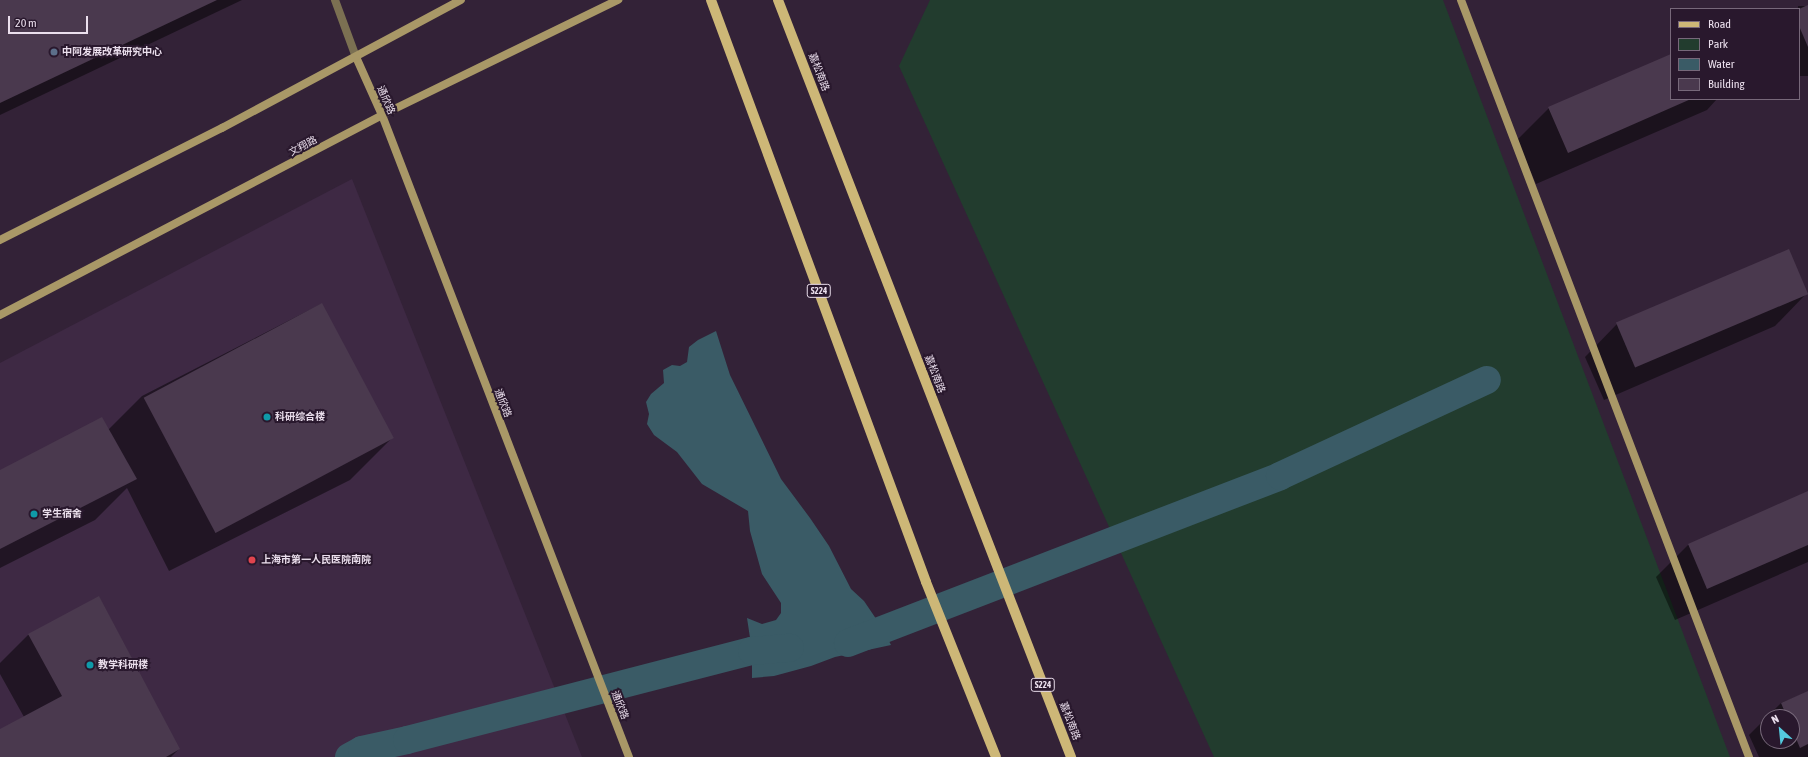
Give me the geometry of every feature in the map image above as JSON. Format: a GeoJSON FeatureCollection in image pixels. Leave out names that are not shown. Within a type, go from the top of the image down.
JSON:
{"type":"FeatureCollection","features":[{"type":"Feature","properties":{"kind":"main road","name":"S224"},"geometry":{"type":"LineString","coordinates":[[711,0],[926,582],[996,757]]}},
{"type":"Feature","properties":{"kind":"main road","name":"嘉松南路"},"geometry":{"type":"LineString","coordinates":[[778,0],[1071,757]]}},
{"type":"Feature","properties":{"kind":"street"},"geometry":{"type":"LineString","coordinates":[[335,0],[356,57]]}},
{"type":"Feature","properties":{"kind":"street"},"geometry":{"type":"LineString","coordinates":[[0,240],[222,128],[461,0]]}},
{"type":"Feature","properties":{"kind":"street","name":"文翔路"},"geometry":{"type":"LineString","coordinates":[[0,315],[382,115],[618,0]]}},
{"type":"Feature","properties":{"kind":"street"},"geometry":{"type":"LineString","coordinates":[[1461,0],[1749,757]]}},
{"type":"Feature","properties":{"kind":"street","name":"通欣路"},"geometry":{"type":"LineString","coordinates":[[356,57],[382,115],[629,757]]}},
{"type":"Feature","properties":{"kind":"shaded area","name":"上海市第一人民医院南院"},"geometry":{"type":"Polygon","coordinates":[[[352,179],[582,757],[0,757],[0,363],[352,179]]]}},
{"type":"Feature","properties":{"kind":"green space"},"geometry":{"type":"Polygon","coordinates":[[[930,0],[1443,0],[1730,757],[1214,757],[899,66],[930,0]]]}},
{"type":"Feature","properties":{"kind":"water"},"geometry":{"type":"Polygon","coordinates":[[[716,331],[730,375],[781,479],[829,546],[851,589],[864,601],[883,629],[891,645],[835,657],[811,666],[774,676],[752,678],[752,651],[747,618],[762,624],[776,620],[781,613],[781,603],[762,574],[750,531],[748,511],[702,484],[677,452],[654,435],[647,424],[649,414],[646,402],[651,394],[664,383],[663,370],[672,365],[680,366],[687,362],[689,347],[698,340],[716,331]]]}},
{"type":"Feature","properties":{"kind":"building","name":"中阿发展改革研究中心"},"geometry":{"type":"Polygon","coordinates":[[[0,0],[217,0],[0,103],[0,0]]]}},
{"type":"Feature","properties":{"kind":"building"},"geometry":{"type":"Polygon","coordinates":[[[1808,5],[1808,47],[1800,28],[1800,9],[1808,5]]]}},
{"type":"Feature","properties":{"kind":"building"},"geometry":{"type":"Polygon","coordinates":[[[1670,54],[1670,100],[1689,100],[1568,153],[1548,107],[1670,54]]]}},
{"type":"Feature","properties":{"kind":"building"},"geometry":{"type":"Polygon","coordinates":[[[1789,249],[1808,294],[1635,368],[1616,322],[1789,249]]]}},
{"type":"Feature","properties":{"kind":"building","name":"科研综合楼"},"geometry":{"type":"Polygon","coordinates":[[[322,303],[394,438],[215,533],[144,398],[322,303]]]}},
{"type":"Feature","properties":{"kind":"building","name":"学生宿舍"},"geometry":{"type":"Polygon","coordinates":[[[102,417],[137,479],[0,549],[0,470],[102,417]]]}},
{"type":"Feature","properties":{"kind":"building"},"geometry":{"type":"Polygon","coordinates":[[[1808,491],[1808,545],[1707,589],[1688,544],[1808,491]]]}},
{"type":"Feature","properties":{"kind":"building","name":"教学科研楼"},"geometry":{"type":"Polygon","coordinates":[[[99,596],[180,749],[166,757],[0,757],[0,729],[62,696],[28,634],[99,596]]]}},
{"type":"Feature","properties":{"kind":"building"},"geometry":{"type":"Polygon","coordinates":[[[1808,691],[1808,744],[1800,748],[1800,709],[1784,709],[1781,703],[1808,691]]]}},
{"type":"Feature","properties":{"kind":"waterway"},"geometry":{"type":"LineString","coordinates":[[848,643],[1280,476],[1487,380]]}},
{"type":"Feature","properties":{"kind":"waterway"},"geometry":{"type":"LineString","coordinates":[[349,757],[362,750],[407,740],[752,651],[790,648]]}},
{"type":"Feature","properties":{"kind":"place","name":"中阿发展改革研究中心"},"geometry":{"type":"Point","coordinates":[54,52]}},
{"type":"Feature","properties":{"kind":"place","name":"科研综合楼"},"geometry":{"type":"Point","coordinates":[267,417]}},
{"type":"Feature","properties":{"kind":"place","name":"学生宿舍"},"geometry":{"type":"Point","coordinates":[34,514]}},
{"type":"Feature","properties":{"kind":"place","name":"上海市第一人民医院南院"},"geometry":{"type":"Point","coordinates":[252,560]}},
{"type":"Feature","properties":{"kind":"place","name":"教学科研楼"},"geometry":{"type":"Point","coordinates":[90,665]}}]}
